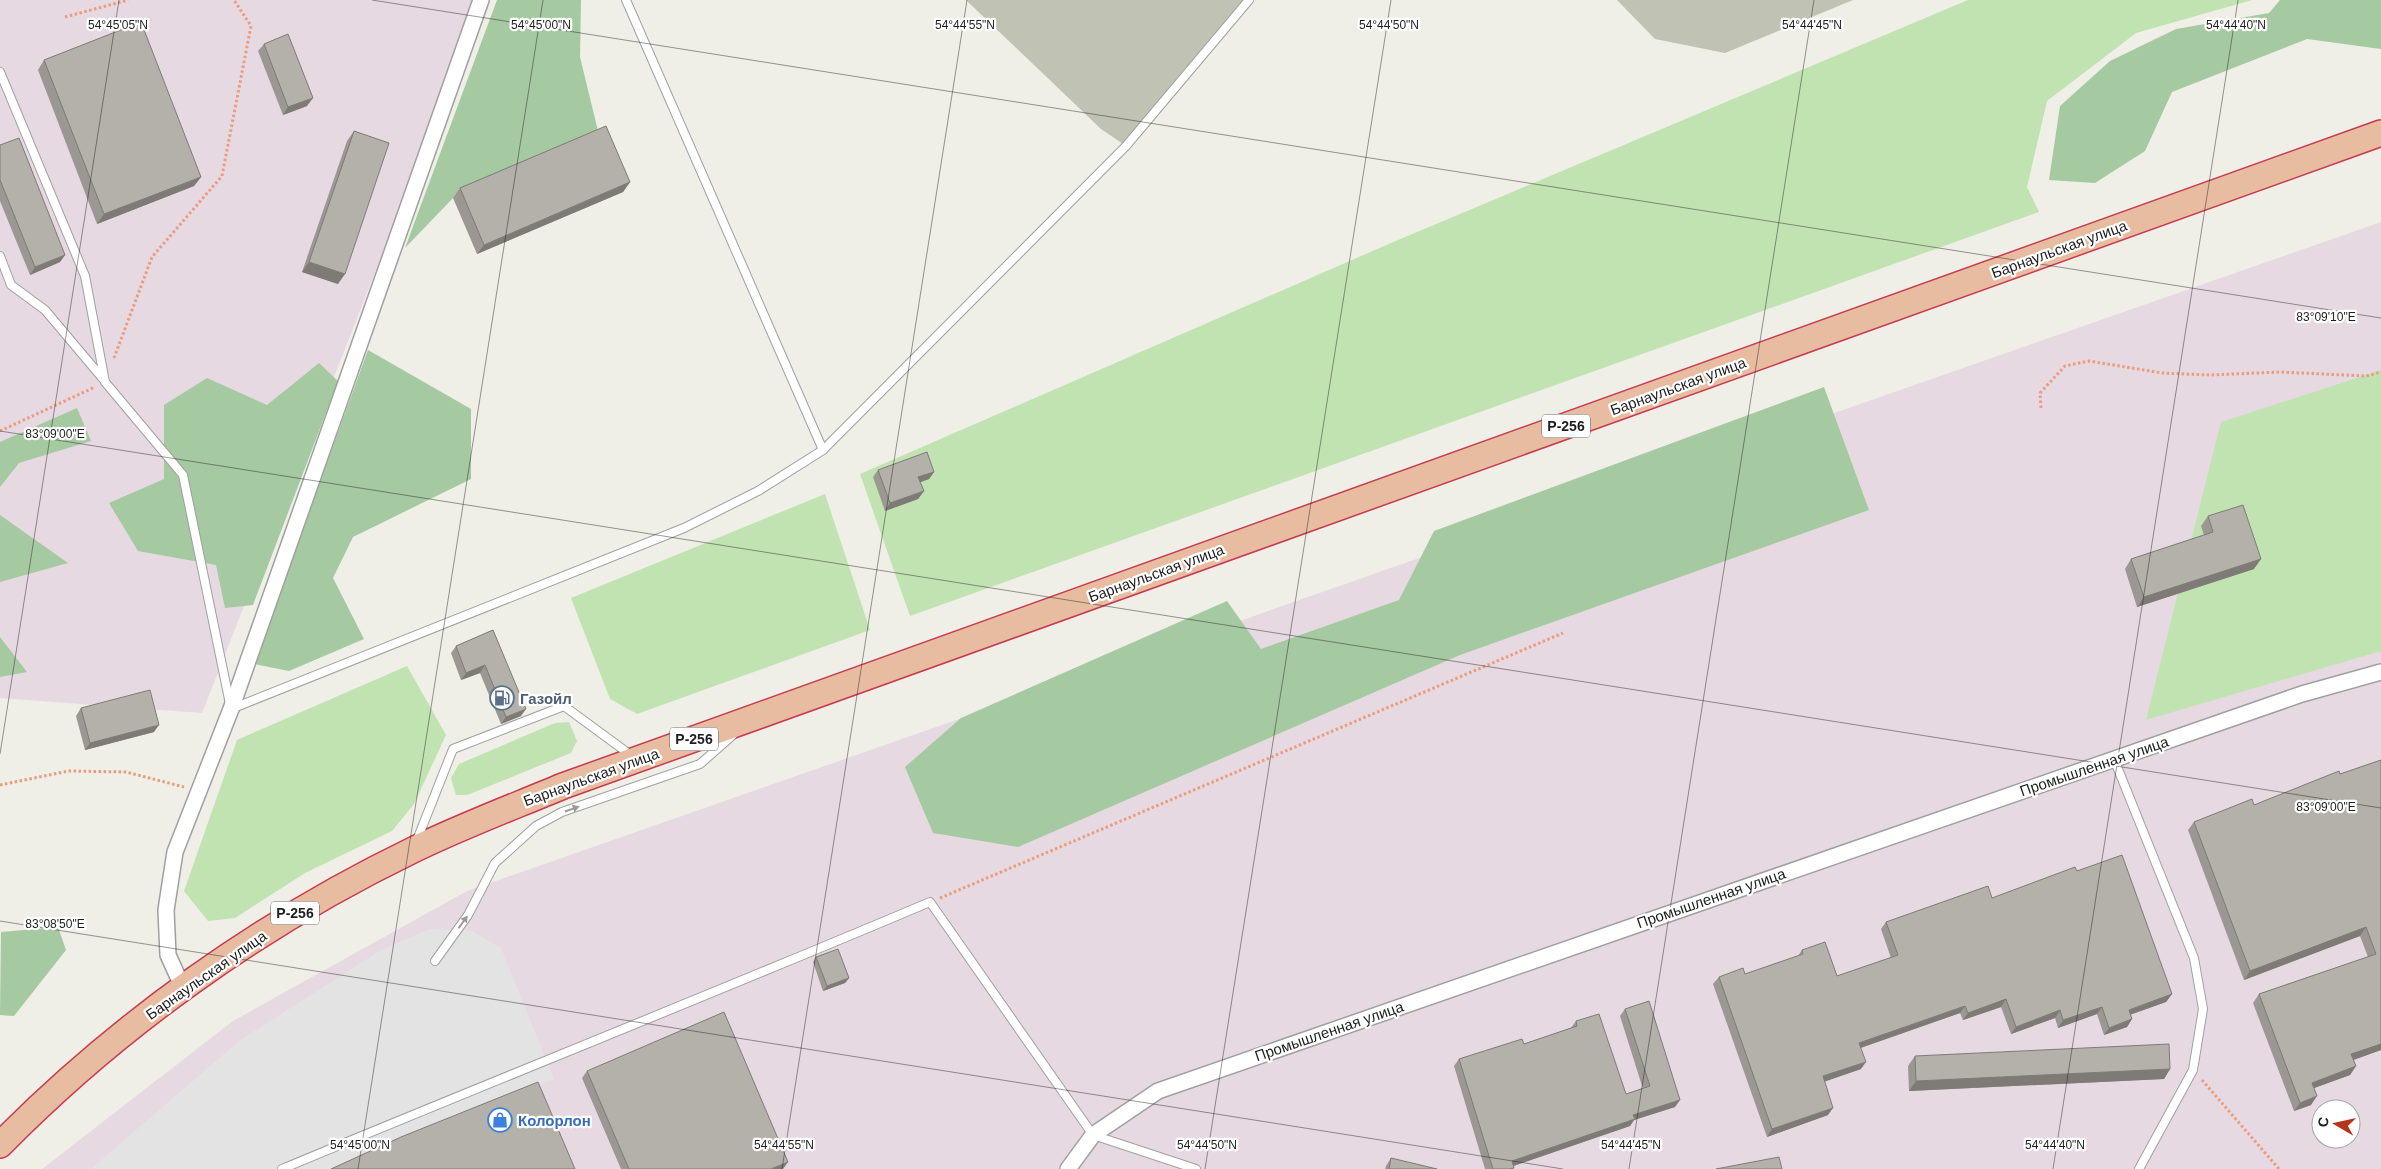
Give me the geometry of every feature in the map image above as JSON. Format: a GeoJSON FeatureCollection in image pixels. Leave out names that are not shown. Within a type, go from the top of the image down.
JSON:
{"type":"FeatureCollection","features":[{"type":"Feature","properties":{"kind":"highway","name":"Барнаульская улица"},"geometry":{"type":"LineString","coordinates":[[0,1144],[72,1078],[184,988],[283,920],[414,849],[563,786],[2381,133]]}},
{"type":"Feature","properties":{"kind":"street"},"geometry":{"type":"LineString","coordinates":[[184,988],[168,955],[166,910],[175,852],[231,709],[481,0]]}},
{"type":"Feature","properties":{"kind":"street","name":"Промышленная улица"},"geometry":{"type":"LineString","coordinates":[[1068,1169],[1092,1135],[1158,1090],[2302,694],[2381,672]]}},
{"type":"Feature","properties":{"kind":"lane"},"geometry":{"type":"LineString","coordinates":[[626,0],[823,450]]}},
{"type":"Feature","properties":{"kind":"lane"},"geometry":{"type":"LineString","coordinates":[[0,256],[11,285],[45,310],[183,475],[231,709],[684,528],[758,491],[823,450],[1126,146],[1249,0]]}},
{"type":"Feature","properties":{"kind":"lane"},"geometry":{"type":"LineString","coordinates":[[0,72],[85,276],[105,382]]}},
{"type":"Feature","properties":{"kind":"lane"},"geometry":{"type":"LineString","coordinates":[[414,849],[453,749],[564,706],[637,760]]}},
{"type":"Feature","properties":{"kind":"lane"},"geometry":{"type":"LineString","coordinates":[[434,961],[468,915],[495,863],[536,826],[562,812],[700,764],[750,719]]}},
{"type":"Feature","properties":{"kind":"lane"},"geometry":{"type":"LineString","coordinates":[[2114,759],[2194,958],[2203,1009],[2193,1070],[2139,1169]]}},
{"type":"Feature","properties":{"kind":"lane"},"geometry":{"type":"LineString","coordinates":[[282,1169],[526,1068],[715,993],[930,902],[1092,1135],[1196,1169]]}},
{"type":"Feature","properties":{"kind":"path"},"geometry":{"type":"LineString","coordinates":[[64,18],[128,0]]}},
{"type":"Feature","properties":{"kind":"path"},"geometry":{"type":"LineString","coordinates":[[0,431],[105,382],[152,257],[222,176],[251,26],[234,0]]}},
{"type":"Feature","properties":{"kind":"path"},"geometry":{"type":"LineString","coordinates":[[2041,408],[2040,393],[2065,366],[2089,361],[2162,373],[2210,375],[2280,372],[2366,376],[2381,372]]}},
{"type":"Feature","properties":{"kind":"path"},"geometry":{"type":"LineString","coordinates":[[930,902],[1562,632]]}},
{"type":"Feature","properties":{"kind":"path"},"geometry":{"type":"LineString","coordinates":[[0,785],[69,771],[126,772],[199,792]]}},
{"type":"Feature","properties":{"kind":"path"},"geometry":{"type":"LineString","coordinates":[[2193,1070],[2279,1169]]}},
{"type":"Feature","properties":{"kind":"shaded area"},"geometry":{"type":"Polygon","coordinates":[[[0,0],[482,0],[202,713],[0,698],[0,0]]]}},
{"type":"Feature","properties":{"kind":"shaded area"},"geometry":{"type":"Polygon","coordinates":[[[966,0],[1249,0],[1126,146],[1101,129],[966,0]]]}},
{"type":"Feature","properties":{"kind":"shaded area"},"geometry":{"type":"Polygon","coordinates":[[[1617,0],[1853,0],[1725,53],[1655,39],[1617,0]]]}},
{"type":"Feature","properties":{"kind":"shaded area"},"geometry":{"type":"Polygon","coordinates":[[[2381,222],[2381,1169],[42,1169],[233,1021],[467,891],[2381,222]]]}},
{"type":"Feature","properties":{"kind":"shaded area"},"geometry":{"type":"Polygon","coordinates":[[[430,929],[472,931],[501,948],[554,1079],[337,1169],[91,1169],[239,1041],[381,950],[430,929]]]}},
{"type":"Feature","properties":{"kind":"green space"},"geometry":{"type":"Polygon","coordinates":[[[497,0],[581,0],[580,57],[599,135],[453,198],[405,248],[497,0]]]}},
{"type":"Feature","properties":{"kind":"green space"},"geometry":{"type":"Polygon","coordinates":[[[1968,0],[2252,0],[2136,33],[2047,101],[2027,187],[2039,212],[910,616],[860,474],[1391,243],[1968,0]]]}},
{"type":"Feature","properties":{"kind":"green space"},"geometry":{"type":"Polygon","coordinates":[[[2280,0],[2381,0],[2381,49],[2307,39],[2172,92],[2145,151],[2095,183],[2049,180],[2060,106],[2110,61],[2176,29],[2269,13],[2280,0]]]}},
{"type":"Feature","properties":{"kind":"green space"},"geometry":{"type":"Polygon","coordinates":[[[368,350],[471,409],[471,479],[353,537],[333,578],[364,639],[289,671],[254,664],[368,350]]]}},
{"type":"Feature","properties":{"kind":"green space"},"geometry":{"type":"Polygon","coordinates":[[[319,363],[338,381],[253,605],[225,608],[216,565],[138,551],[109,503],[164,479],[164,405],[207,378],[267,405],[319,363]]]}},
{"type":"Feature","properties":{"kind":"green space"},"geometry":{"type":"Polygon","coordinates":[[[2381,370],[2381,651],[2146,720],[2221,422],[2381,370]]]}},
{"type":"Feature","properties":{"kind":"green space"},"geometry":{"type":"Polygon","coordinates":[[[1824,387],[1869,510],[1460,655],[1018,847],[933,833],[905,767],[961,718],[1227,601],[1261,649],[1399,600],[1434,531],[1824,387]]]}},
{"type":"Feature","properties":{"kind":"green space"},"geometry":{"type":"Polygon","coordinates":[[[77,408],[91,441],[19,463],[0,487],[0,442],[77,408]]]}},
{"type":"Feature","properties":{"kind":"green space"},"geometry":{"type":"Polygon","coordinates":[[[825,494],[870,630],[637,714],[610,699],[571,598],[825,494]]]}},
{"type":"Feature","properties":{"kind":"green space"},"geometry":{"type":"Polygon","coordinates":[[[0,515],[68,563],[0,582],[0,515]]]}},
{"type":"Feature","properties":{"kind":"green space"},"geometry":{"type":"Polygon","coordinates":[[[0,637],[27,672],[0,677],[0,637]]]}},
{"type":"Feature","properties":{"kind":"green space"},"geometry":{"type":"Polygon","coordinates":[[[407,666],[446,735],[414,804],[392,831],[305,873],[235,918],[208,921],[184,891],[237,740],[407,666]]]}},
{"type":"Feature","properties":{"kind":"green space"},"geometry":{"type":"Polygon","coordinates":[[[569,722],[577,741],[571,753],[467,795],[456,795],[451,778],[459,764],[555,723],[569,722]]]}},
{"type":"Feature","properties":{"kind":"green space"},"geometry":{"type":"Polygon","coordinates":[[[58,927],[66,950],[14,1016],[0,1015],[1,932],[58,927]]]}},
{"type":"Feature","properties":{"kind":"building"},"geometry":{"type":"Polygon","coordinates":[[[141,22],[201,177],[104,214],[44,60],[141,22]]]}},
{"type":"Feature","properties":{"kind":"building"},"geometry":{"type":"Polygon","coordinates":[[[288,34],[313,98],[288,107],[264,44],[288,34]]]}},
{"type":"Feature","properties":{"kind":"building"},"geometry":{"type":"Polygon","coordinates":[[[606,126],[630,182],[484,245],[460,188],[606,126]]]}},
{"type":"Feature","properties":{"kind":"building"},"geometry":{"type":"Polygon","coordinates":[[[354,131],[389,143],[345,274],[309,262],[354,131]]]}},
{"type":"Feature","properties":{"kind":"building"},"geometry":{"type":"Polygon","coordinates":[[[19,138],[65,255],[35,267],[0,180],[0,145],[19,138]]]}},
{"type":"Feature","properties":{"kind":"building"},"geometry":{"type":"Polygon","coordinates":[[[927,452],[934,472],[918,477],[924,491],[890,503],[878,470],[927,452]]]}},
{"type":"Feature","properties":{"kind":"building"},"geometry":{"type":"Polygon","coordinates":[[[2243,505],[2261,559],[2144,597],[2131,559],[2213,532],[2208,516],[2243,505]]]}},
{"type":"Feature","properties":{"kind":"building","name":"Газойл"},"geometry":{"type":"Polygon","coordinates":[[[493,630],[526,709],[506,717],[485,665],[466,673],[456,646],[493,630]]]}},
{"type":"Feature","properties":{"kind":"building"},"geometry":{"type":"Polygon","coordinates":[[[150,690],[159,725],[90,743],[81,708],[150,690]]]}},
{"type":"Feature","properties":{"kind":"building"},"geometry":{"type":"Polygon","coordinates":[[[2381,760],[2381,1044],[2351,1054],[2356,1066],[2312,1083],[2317,1096],[2300,1103],[2259,994],[2376,954],[2366,927],[2250,971],[2194,822],[2252,799],[2254,805],[2339,771],[2340,774],[2381,760]]]}},
{"type":"Feature","properties":{"kind":"building"},"geometry":{"type":"Polygon","coordinates":[[[2122,855],[2172,994],[2129,1010],[2132,1019],[2109,1028],[2102,1007],[2063,1020],[2060,1010],[2016,1027],[2006,999],[1968,1013],[1965,1006],[1859,1043],[1866,1062],[1823,1076],[1833,1108],[1772,1129],[1719,977],[1743,968],[1745,974],[1803,954],[1802,950],[1825,942],[1837,976],[1898,955],[1886,922],[1988,886],[1992,898],[2075,867],[2077,871],[2122,855]]]}},
{"type":"Feature","properties":{"kind":"building"},"geometry":{"type":"Polygon","coordinates":[[[838,949],[849,978],[827,986],[816,957],[838,949]]]}},
{"type":"Feature","properties":{"kind":"building"},"geometry":{"type":"Polygon","coordinates":[[[1649,1001],[1680,1100],[1633,1115],[1635,1119],[1512,1161],[1514,1168],[1493,1169],[1459,1059],[1522,1039],[1524,1044],[1577,1026],[1576,1021],[1599,1014],[1626,1094],[1650,1086],[1625,1009],[1649,1001]]]}},
{"type":"Feature","properties":{"kind":"building"},"geometry":{"type":"Polygon","coordinates":[[[724,1012],[788,1162],[771,1169],[629,1169],[587,1071],[724,1012]]]}},
{"type":"Feature","properties":{"kind":"building"},"geometry":{"type":"Polygon","coordinates":[[[2169,1044],[2170,1069],[1916,1081],[1915,1056],[2169,1044]]]}},
{"type":"Feature","properties":{"kind":"building","name":"Колорлон"},"geometry":{"type":"Polygon","coordinates":[[[538,1082],[575,1169],[331,1169],[401,1137],[538,1082]]]}},
{"type":"Feature","properties":{"kind":"building"},"geometry":{"type":"Polygon","coordinates":[[[1779,1157],[1782,1169],[1716,1169],[1779,1157]]]}},
{"type":"Feature","properties":{"kind":"building"},"geometry":{"type":"Polygon","coordinates":[[[1391,1158],[1437,1169],[1389,1169],[1391,1158]]]}},
{"type":"Feature","properties":{"kind":"place","name":"Газойл"},"geometry":{"type":"Point","coordinates":[502,698]}},
{"type":"Feature","properties":{"kind":"place","name":"Колорлон"},"geometry":{"type":"Point","coordinates":[500,1120]}}]}
